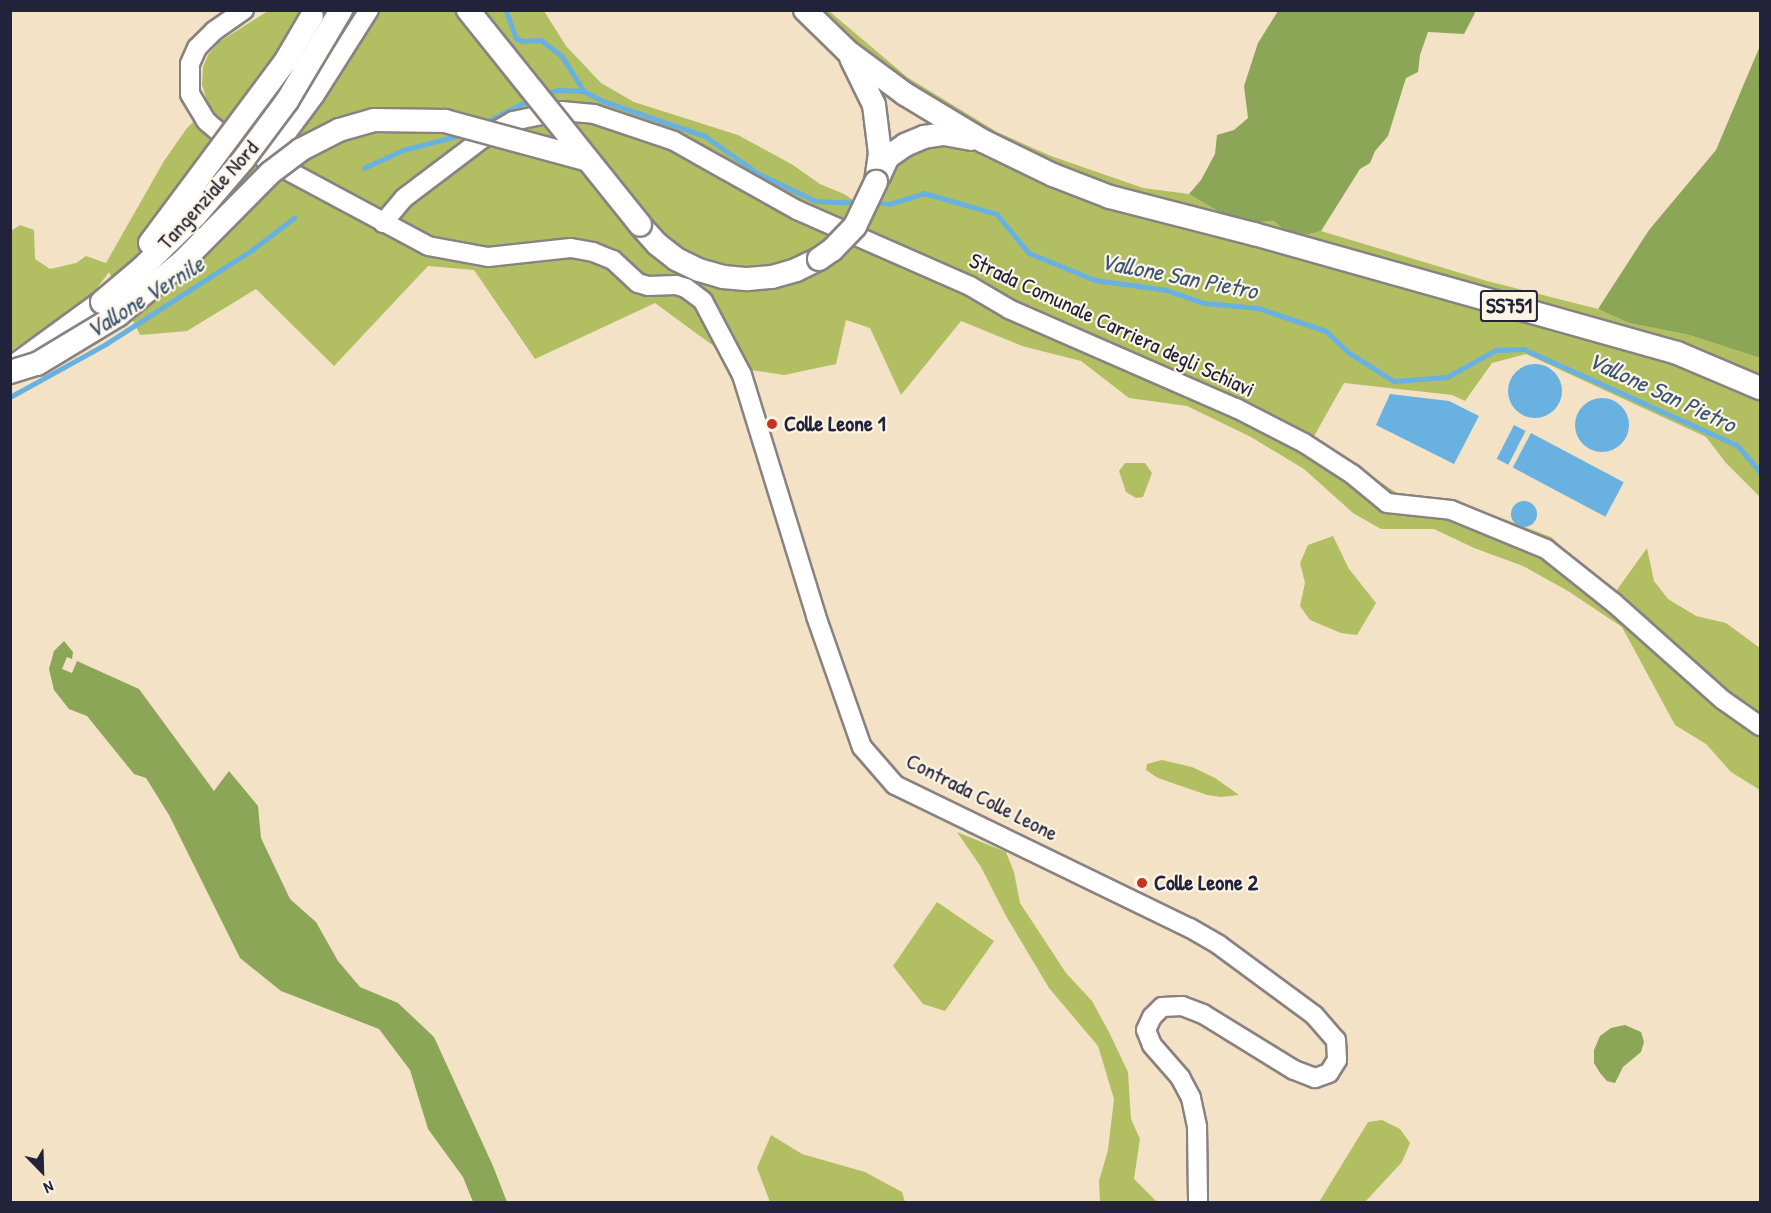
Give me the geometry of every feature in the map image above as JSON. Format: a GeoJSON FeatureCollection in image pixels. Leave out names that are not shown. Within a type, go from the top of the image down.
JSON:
{"type":"FeatureCollection","features":[{"type":"Feature","properties":{"kind":"main road","name":"Tangenziale Nord"},"geometry":{"type":"LineString","coordinates":[[10,371],[102,302],[142,268],[195,216],[243,160],[287,101],[341,10]]}},
{"type":"Feature","properties":{"kind":"main road"},"geometry":{"type":"LineString","coordinates":[[468,10],[585,159],[657,244],[676,259],[699,270],[723,277],[748,279],[772,277],[796,270],[819,259],[855,226],[888,157],[905,145],[924,136],[944,134],[983,141]]}},
{"type":"Feature","properties":{"kind":"main road"},"geometry":{"type":"LineString","coordinates":[[805,10],[847,51],[905,94],[983,141]]}},
{"type":"Feature","properties":{"kind":"main road"},"geometry":{"type":"LineString","coordinates":[[102,302],[212,162],[285,62],[314,13]]}},
{"type":"Feature","properties":{"kind":"main road"},"geometry":{"type":"LineString","coordinates":[[847,51],[874,105],[880,153],[876,182]]}},
{"type":"Feature","properties":{"kind":"main road"},"geometry":{"type":"LineString","coordinates":[[10,371],[37,364],[118,315],[182,262],[270,173],[300,150],[339,130],[374,120],[445,121],[585,159]]}},
{"type":"Feature","properties":{"kind":"main road","name":"SS751"},"geometry":{"type":"LineString","coordinates":[[983,141],[1053,175],[1110,197],[1254,234],[1677,353],[1761,388]]}},
{"type":"Feature","properties":{"kind":"street","name":"Contrada Colle Leone"},"geometry":{"type":"LineString","coordinates":[[243,10],[214,31],[197,48],[190,64],[190,94],[196,106],[214,129],[266,161],[428,246],[459,254],[488,257],[571,248],[593,252],[613,260],[638,283],[648,286],[676,285],[686,288],[703,301],[742,375],[816,616],[862,747],[895,785],[1087,876],[1219,945],[1314,1015],[1336,1040],[1337,1060],[1329,1073],[1315,1078],[1294,1070],[1203,1014],[1182,1006],[1162,1007],[1152,1017],[1146,1030],[1152,1045],[1180,1077],[1191,1098],[1197,1127],[1198,1203]]}},
{"type":"Feature","properties":{"kind":"street"},"geometry":{"type":"LineString","coordinates":[[266,161],[315,95],[369,11]]}},
{"type":"Feature","properties":{"kind":"street","name":"Strada Comunale Carriera degli Schiavi"},"geometry":{"type":"LineString","coordinates":[[383,223],[404,198],[482,139],[513,121],[561,111],[594,114],[674,141],[797,210],[970,286],[1009,309],[1246,413],[1304,443],[1352,474],[1387,503],[1451,510],[1546,549],[1614,603],[1723,700],[1761,726]]}},
{"type":"Feature","properties":{"kind":"green space"},"geometry":{"type":"Polygon","coordinates":[[[325,10],[544,11],[566,46],[601,83],[634,102],[738,135],[793,165],[820,184],[844,194],[871,212],[890,168],[926,143],[957,144],[1048,186],[1106,208],[1138,216],[1143,197],[987,134],[905,83],[818,11],[829,11],[907,77],[997,132],[1051,156],[1143,188],[1189,194],[1221,213],[1259,222],[1274,221],[1285,231],[1306,235],[1321,231],[1487,281],[1598,309],[1629,323],[1689,335],[1760,358],[1760,379],[1256,227],[1251,245],[1673,365],[1760,402],[1760,497],[1726,463],[1706,437],[1526,354],[1492,363],[1465,401],[1452,395],[1344,383],[1313,438],[1400,495],[1451,499],[1551,537],[1614,594],[1647,548],[1654,581],[1668,599],[1696,616],[1726,623],[1760,648],[1760,790],[1731,772],[1706,744],[1675,725],[1622,627],[1568,591],[1523,566],[1474,548],[1434,529],[1381,529],[1353,513],[1304,469],[1251,437],[1187,406],[1129,398],[1081,361],[1022,346],[961,321],[901,395],[870,328],[846,320],[836,364],[784,375],[745,369],[655,303],[535,359],[474,270],[428,266],[334,366],[256,289],[187,331],[140,335],[109,272],[92,295],[11,351],[11,231],[20,225],[34,230],[35,259],[50,269],[76,263],[86,256],[106,263],[164,161],[187,128],[209,107],[202,85],[203,67],[208,55],[219,42],[268,11],[307,11],[319,20],[325,10]]]}},
{"type":"Feature","properties":{"kind":"green space"},"geometry":{"type":"Polygon","coordinates":[[[1473,10],[1475,13],[1464,34],[1428,32],[1420,55],[1418,72],[1406,78],[1388,136],[1375,151],[1370,163],[1360,169],[1321,231],[1306,235],[1285,231],[1274,221],[1259,222],[1221,213],[1189,194],[1201,180],[1215,154],[1217,135],[1234,130],[1248,118],[1244,86],[1258,43],[1278,11],[1473,10]]]}},
{"type":"Feature","properties":{"kind":"green space"},"geometry":{"type":"Polygon","coordinates":[[[1760,46],[1760,358],[1689,335],[1629,323],[1598,309],[1649,230],[1716,150],[1760,46]]]}},
{"type":"Feature","properties":{"kind":"green space"},"geometry":{"type":"Polygon","coordinates":[[[1125,463],[1145,463],[1152,473],[1143,497],[1136,498],[1126,492],[1119,471],[1125,463]]]}},
{"type":"Feature","properties":{"kind":"green space"},"geometry":{"type":"Polygon","coordinates":[[[1333,536],[1349,569],[1376,603],[1357,635],[1341,633],[1310,620],[1300,606],[1305,583],[1300,563],[1308,545],[1333,536]]]}},
{"type":"Feature","properties":{"kind":"green space"},"geometry":{"type":"Polygon","coordinates":[[[64,641],[73,652],[72,659],[67,657],[62,669],[72,673],[77,661],[139,689],[214,791],[229,771],[258,806],[261,838],[290,899],[316,922],[338,961],[360,987],[398,1003],[434,1037],[507,1202],[473,1202],[463,1177],[428,1129],[410,1070],[379,1029],[281,991],[240,958],[169,815],[146,778],[134,774],[87,716],[69,709],[54,690],[49,669],[54,651],[64,641]]]}},
{"type":"Feature","properties":{"kind":"green space"},"geometry":{"type":"Polygon","coordinates":[[[1162,760],[1192,767],[1215,778],[1239,795],[1221,797],[1207,795],[1158,778],[1146,770],[1147,764],[1162,760]]]}},
{"type":"Feature","properties":{"kind":"green space"},"geometry":{"type":"Polygon","coordinates":[[[957,832],[1006,852],[1014,872],[1020,903],[1066,973],[1092,1001],[1109,1032],[1128,1072],[1131,1119],[1140,1139],[1134,1179],[1157,1202],[1100,1202],[1099,1181],[1108,1150],[1114,1099],[1098,1046],[1049,988],[1006,916],[981,867],[957,832]]]}},
{"type":"Feature","properties":{"kind":"green space"},"geometry":{"type":"Polygon","coordinates":[[[937,902],[994,941],[945,1011],[923,1004],[893,966],[937,902]]]}},
{"type":"Feature","properties":{"kind":"green space"},"geometry":{"type":"Polygon","coordinates":[[[1625,1025],[1641,1032],[1644,1042],[1641,1052],[1623,1067],[1615,1083],[1607,1081],[1600,1073],[1594,1063],[1594,1050],[1600,1036],[1611,1028],[1625,1025]]]}},
{"type":"Feature","properties":{"kind":"green space"},"geometry":{"type":"Polygon","coordinates":[[[1382,1120],[1400,1129],[1410,1143],[1402,1162],[1365,1202],[1319,1202],[1368,1122],[1382,1120]]]}},
{"type":"Feature","properties":{"kind":"green space"},"geometry":{"type":"Polygon","coordinates":[[[771,1135],[802,1154],[865,1172],[902,1192],[905,1202],[770,1202],[757,1168],[771,1135]]]}},
{"type":"Feature","properties":{"kind":"water"},"geometry":{"type":"Polygon","coordinates":[[[1530,364],[1540,364],[1550,368],[1558,376],[1562,391],[1558,406],[1550,414],[1540,418],[1530,418],[1520,414],[1512,406],[1508,396],[1508,386],[1512,376],[1520,368],[1530,364]]]}},
{"type":"Feature","properties":{"kind":"water"},"geometry":{"type":"Polygon","coordinates":[[[1390,394],[1449,401],[1479,416],[1454,464],[1376,425],[1390,394]]]}},
{"type":"Feature","properties":{"kind":"water"},"geometry":{"type":"Polygon","coordinates":[[[1602,398],[1612,400],[1621,406],[1627,415],[1629,425],[1627,435],[1621,444],[1612,450],[1602,452],[1592,450],[1583,444],[1577,435],[1575,425],[1577,415],[1583,406],[1592,400],[1602,398]]]}},
{"type":"Feature","properties":{"kind":"water"},"geometry":{"type":"Polygon","coordinates":[[[1514,425],[1526,431],[1508,465],[1497,459],[1514,425]]]}},
{"type":"Feature","properties":{"kind":"water"},"geometry":{"type":"Polygon","coordinates":[[[1531,433],[1624,482],[1605,517],[1513,467],[1531,433]]]}},
{"type":"Feature","properties":{"kind":"water"},"geometry":{"type":"Polygon","coordinates":[[[1524,501],[1533,505],[1537,514],[1533,523],[1524,527],[1515,523],[1511,514],[1515,505],[1524,501]]]}},
{"type":"Feature","properties":{"kind":"waterway"},"geometry":{"type":"LineString","coordinates":[[506,10],[516,38],[523,41],[541,40],[562,56],[584,91]]}},
{"type":"Feature","properties":{"kind":"waterway","name":"Vallone San Pietro"},"geometry":{"type":"LineString","coordinates":[[544,94],[558,90],[584,91],[603,101],[705,136],[759,174],[816,201],[860,203]]}},
{"type":"Feature","properties":{"kind":"waterway","name":"Vallone Vernile"},"geometry":{"type":"LineString","coordinates":[[482,124],[531,99]]}},
{"type":"Feature","properties":{"kind":"waterway","name":"Vallone Vernile"},"geometry":{"type":"LineString","coordinates":[[364,168],[403,150],[461,135]]}},
{"type":"Feature","properties":{"kind":"waterway","name":"Vallone San Pietro"},"geometry":{"type":"LineString","coordinates":[[874,204],[889,204],[924,193],[997,214],[1029,253],[1095,280],[1166,290],[1204,303],[1258,308],[1326,331],[1351,354],[1394,381],[1447,377],[1496,350],[1524,349],[1737,445],[1760,471]]}},
{"type":"Feature","properties":{"kind":"waterway","name":"Vallone Vernile"},"geometry":{"type":"LineString","coordinates":[[10,397],[106,344],[252,250],[294,218]]}},
{"type":"Feature","properties":{"kind":"place","name":"Colle Leone 1"},"geometry":{"type":"Point","coordinates":[772,424]}},
{"type":"Feature","properties":{"kind":"place","name":"Colle Leone 2"},"geometry":{"type":"Point","coordinates":[1142,883]}}]}
